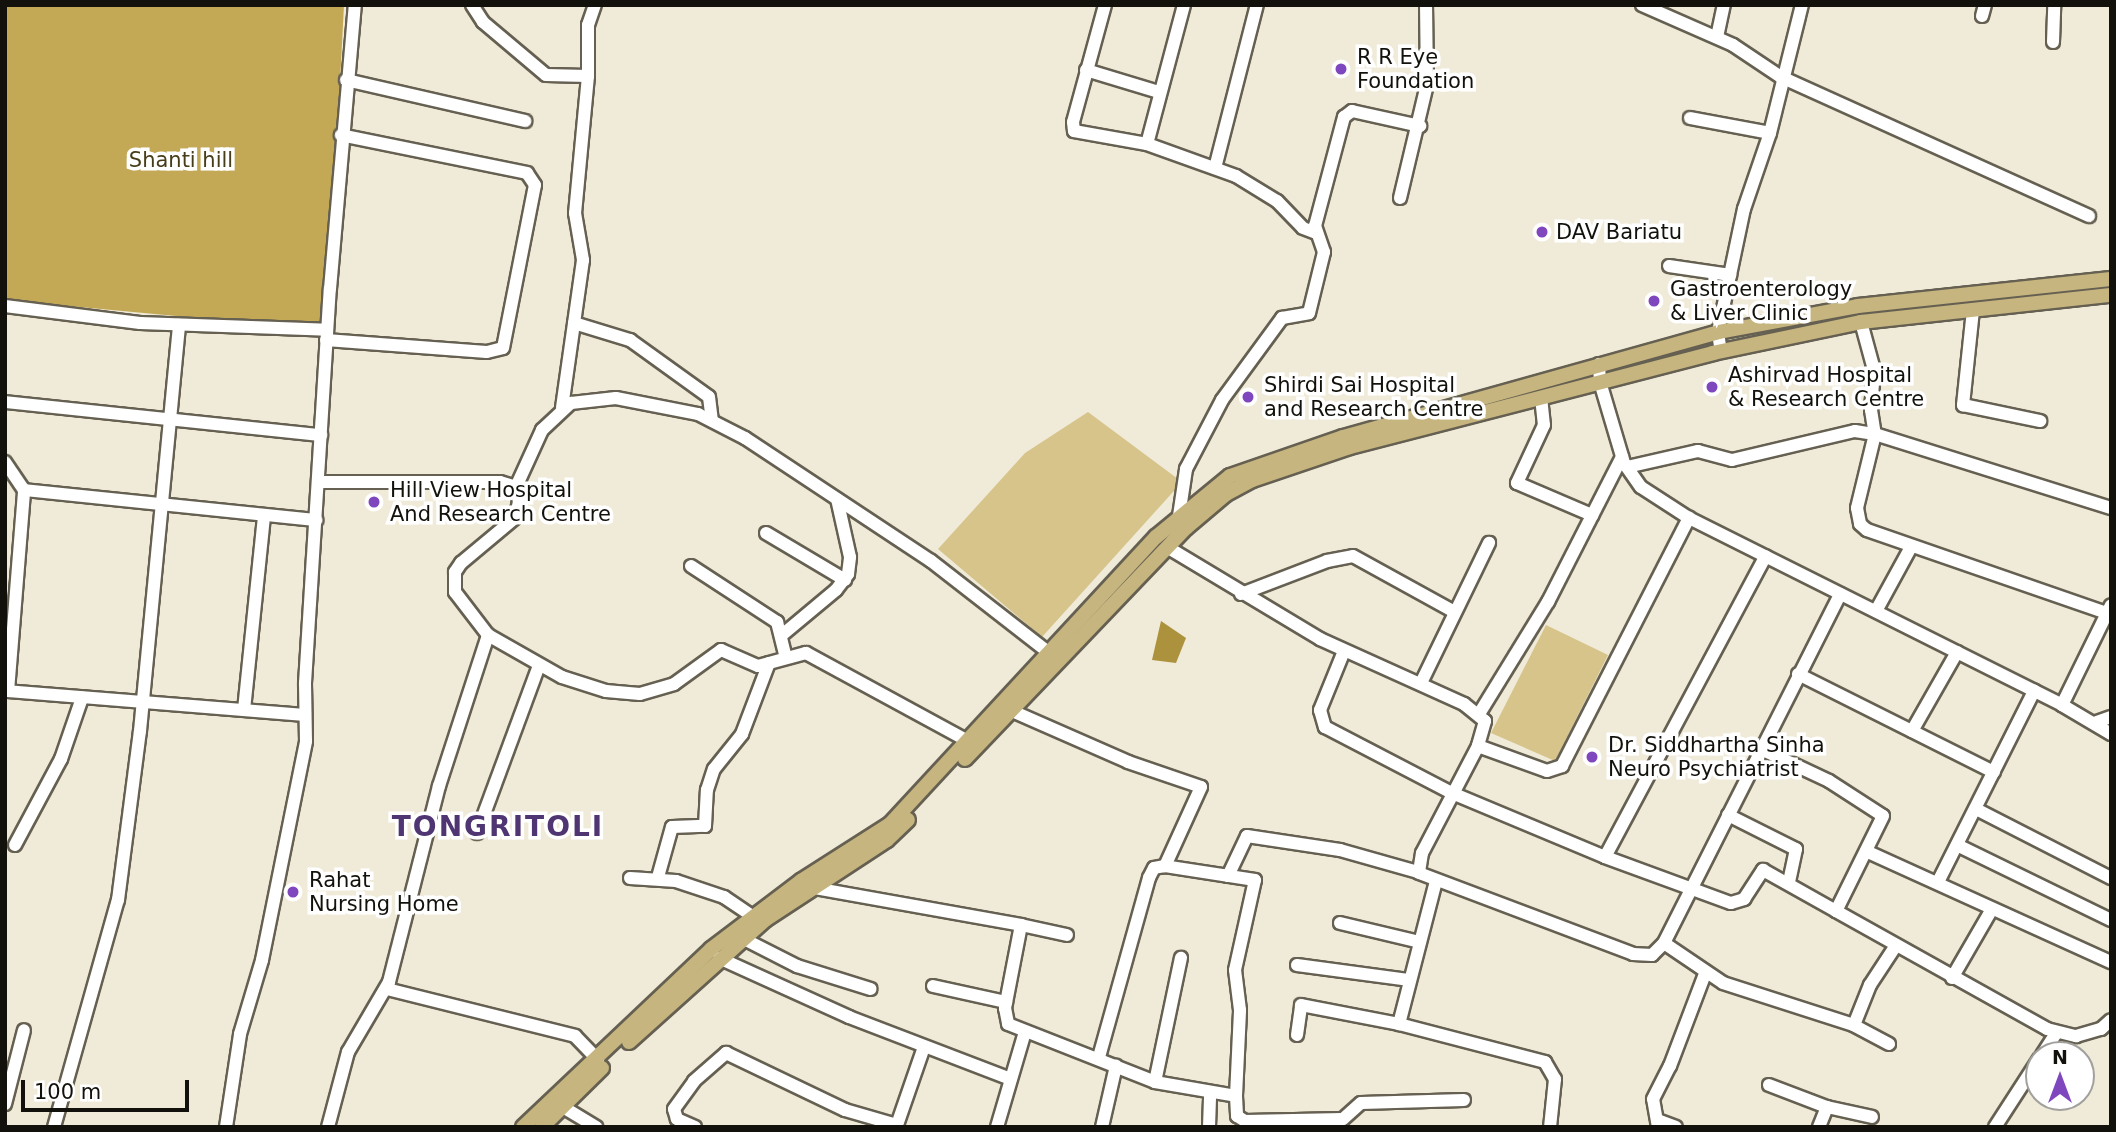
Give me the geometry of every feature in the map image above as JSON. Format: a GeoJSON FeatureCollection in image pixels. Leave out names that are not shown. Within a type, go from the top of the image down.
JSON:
{"type":"FeatureCollection","features":[{"type":"Feature","properties":{"kind":"main road"},"geometry":{"type":"LineString","coordinates":[[523,1127],[598,1060],[711,949],[801,881],[890,824],[968,741],[1006,709],[1048,652],[1179,516],[1212,488],[1256,463],[1521,385],[1718,332],[1858,306],[2111,279]]}},
{"type":"Feature","properties":{"kind":"main road"},"geometry":{"type":"LineString","coordinates":[[542,1127],[719,958],[814,887],[887,840],[1006,709],[1167,547],[1226,494],[1252,480],[1350,447],[1721,352],[1861,322],[2111,295]]}},
{"type":"Feature","properties":{"kind":"street"},"geometry":{"type":"LineString","coordinates":[[226,1127],[240,1034],[262,960],[306,741],[305,715],[327,335],[341,135],[355,5]]}},
{"type":"Feature","properties":{"kind":"street"},"geometry":{"type":"LineString","coordinates":[[472,5],[484,22],[546,75],[588,76]]}},
{"type":"Feature","properties":{"kind":"street"},"geometry":{"type":"LineString","coordinates":[[595,5],[588,25],[588,76],[575,213],[583,260],[562,408],[533,446],[516,487],[519,502],[514,518],[455,572],[455,592],[463,607],[488,635],[539,665],[606,691],[632,695],[674,684],[721,650],[752,665],[811,654],[968,741]]}},
{"type":"Feature","properties":{"kind":"street"},"geometry":{"type":"LineString","coordinates":[[1105,5],[1086,70],[1073,130],[1146,144],[1215,168],[1262,190],[1303,228],[1316,233]]}},
{"type":"Feature","properties":{"kind":"street"},"geometry":{"type":"LineString","coordinates":[[1146,144],[1183,5]]}},
{"type":"Feature","properties":{"kind":"street"},"geometry":{"type":"LineString","coordinates":[[1215,168],[1256,5]]}},
{"type":"Feature","properties":{"kind":"street"},"geometry":{"type":"LineString","coordinates":[[1399,198],[1420,126],[1428,70],[1426,5]]}},
{"type":"Feature","properties":{"kind":"street"},"geometry":{"type":"LineString","coordinates":[[1642,5],[1717,37],[1782,77],[2089,216]]}},
{"type":"Feature","properties":{"kind":"street"},"geometry":{"type":"LineString","coordinates":[[1717,37],[1724,5]]}},
{"type":"Feature","properties":{"kind":"street"},"geometry":{"type":"LineString","coordinates":[[1721,352],[1718,332],[1744,209],[1770,133],[1802,5]]}},
{"type":"Feature","properties":{"kind":"street"},"geometry":{"type":"LineString","coordinates":[[2053,42],[2054,5]]}},
{"type":"Feature","properties":{"kind":"street"},"geometry":{"type":"LineString","coordinates":[[1086,70],[1159,92]]}},
{"type":"Feature","properties":{"kind":"street"},"geometry":{"type":"LineString","coordinates":[[346,80],[525,121]]}},
{"type":"Feature","properties":{"kind":"street"},"geometry":{"type":"LineString","coordinates":[[1179,516],[1186,469],[1222,400],[1282,318],[1310,313],[1324,252],[1316,233],[1346,114],[1357,112],[1420,126]]}},
{"type":"Feature","properties":{"kind":"street"},"geometry":{"type":"LineString","coordinates":[[1690,118],[1770,133]]}},
{"type":"Feature","properties":{"kind":"street"},"geometry":{"type":"LineString","coordinates":[[5,306],[179,325],[327,335],[487,352],[503,348],[535,185],[527,173],[341,135]]}},
{"type":"Feature","properties":{"kind":"street"},"geometry":{"type":"LineString","coordinates":[[1669,266],[1730,275]]}},
{"type":"Feature","properties":{"kind":"street"},"geometry":{"type":"LineString","coordinates":[[1973,310],[1963,405],[2040,421]]}},
{"type":"Feature","properties":{"kind":"street"},"geometry":{"type":"LineString","coordinates":[[1861,322],[1874,370],[1871,411],[1875,434],[1857,516],[1867,530],[1911,547],[2109,609],[2062,705]]}},
{"type":"Feature","properties":{"kind":"street"},"geometry":{"type":"LineString","coordinates":[[574,323],[630,340],[709,397],[712,420]]}},
{"type":"Feature","properties":{"kind":"street"},"geometry":{"type":"LineString","coordinates":[[54,1127],[113,925],[143,702],[179,325]]}},
{"type":"Feature","properties":{"kind":"street"},"geometry":{"type":"LineString","coordinates":[[1599,364],[1600,383],[1625,462],[1641,487],[1689,518],[2097,722],[2111,734]]}},
{"type":"Feature","properties":{"kind":"street"},"geometry":{"type":"LineString","coordinates":[[1521,385],[1524,401]]}},
{"type":"Feature","properties":{"kind":"street"},"geometry":{"type":"LineString","coordinates":[[1541,397],[1544,425],[1517,483],[1592,515]]}},
{"type":"Feature","properties":{"kind":"street"},"geometry":{"type":"LineString","coordinates":[[562,408],[583,400],[616,398],[685,410],[712,420],[931,561],[1048,652]]}},
{"type":"Feature","properties":{"kind":"street"},"geometry":{"type":"LineString","coordinates":[[5,402],[321,435]]}},
{"type":"Feature","properties":{"kind":"street"},"geometry":{"type":"LineString","coordinates":[[1479,714],[1548,602],[1592,515],[1625,462],[1698,451],[1732,460],[1855,431],[1875,434],[2111,508]]}},
{"type":"Feature","properties":{"kind":"street"},"geometry":{"type":"LineString","coordinates":[[5,462],[24,490],[8,691],[305,715]]}},
{"type":"Feature","properties":{"kind":"street"},"geometry":{"type":"LineString","coordinates":[[319,482],[508,482],[516,487]]}},
{"type":"Feature","properties":{"kind":"street"},"geometry":{"type":"LineString","coordinates":[[24,490],[316,520]]}},
{"type":"Feature","properties":{"kind":"street"},"geometry":{"type":"LineString","coordinates":[[782,635],[845,580],[850,557],[837,499]]}},
{"type":"Feature","properties":{"kind":"street"},"geometry":{"type":"LineString","coordinates":[[244,710],[264,515]]}},
{"type":"Feature","properties":{"kind":"street"},"geometry":{"type":"LineString","coordinates":[[1478,746],[1547,771],[1562,766],[1689,518]]}},
{"type":"Feature","properties":{"kind":"street"},"geometry":{"type":"LineString","coordinates":[[766,533],[845,580]]}},
{"type":"Feature","properties":{"kind":"street"},"geometry":{"type":"LineString","coordinates":[[1421,682],[1489,543]]}},
{"type":"Feature","properties":{"kind":"street"},"geometry":{"type":"LineString","coordinates":[[1167,547],[1241,594],[1344,651],[1421,682],[1479,714],[1486,724],[1478,746],[1422,853],[1418,872]]}},
{"type":"Feature","properties":{"kind":"street"},"geometry":{"type":"LineString","coordinates":[[1876,611],[1911,547]]}},
{"type":"Feature","properties":{"kind":"street"},"geometry":{"type":"LineString","coordinates":[[1241,594],[1327,561],[1353,556],[1455,612]]}},
{"type":"Feature","properties":{"kind":"street"},"geometry":{"type":"LineString","coordinates":[[1605,857],[1766,556]]}},
{"type":"Feature","properties":{"kind":"street"},"geometry":{"type":"LineString","coordinates":[[691,566],[777,622],[786,657]]}},
{"type":"Feature","properties":{"kind":"street"},"geometry":{"type":"LineString","coordinates":[[1228,876],[1247,836],[1340,850],[1418,872],[1640,956],[1652,954],[1664,943],[1840,594]]}},
{"type":"Feature","properties":{"kind":"street"},"geometry":{"type":"LineString","coordinates":[[333,1125],[348,1052],[387,989],[439,786],[488,635]]}},
{"type":"Feature","properties":{"kind":"street"},"geometry":{"type":"LineString","coordinates":[[1344,651],[1320,710],[1321,723],[1452,793],[1605,857],[1693,886],[1734,904],[1744,899],[1761,870],[1789,882],[1895,947],[2057,1032],[2089,1033],[2111,1020]]}},
{"type":"Feature","properties":{"kind":"street"},"geometry":{"type":"LineString","coordinates":[[1912,731],[1957,652]]}},
{"type":"Feature","properties":{"kind":"street"},"geometry":{"type":"LineString","coordinates":[[658,877],[672,827],[705,825],[706,795],[714,769],[742,734],[769,663]]}},
{"type":"Feature","properties":{"kind":"street"},"geometry":{"type":"LineString","coordinates":[[477,833],[539,665]]}},
{"type":"Feature","properties":{"kind":"street"},"geometry":{"type":"LineString","coordinates":[[1798,674],[1994,772]]}},
{"type":"Feature","properties":{"kind":"street"},"geometry":{"type":"LineString","coordinates":[[1938,880],[2034,691]]}},
{"type":"Feature","properties":{"kind":"street"},"geometry":{"type":"LineString","coordinates":[[15,845],[61,759],[82,698]]}},
{"type":"Feature","properties":{"kind":"street"},"geometry":{"type":"LineString","coordinates":[[1006,709],[1128,762],[1201,787],[1165,866]]}},
{"type":"Feature","properties":{"kind":"street"},"geometry":{"type":"LineString","coordinates":[[2097,722],[2111,717]]}},
{"type":"Feature","properties":{"kind":"street"},"geometry":{"type":"LineString","coordinates":[[1761,749],[1829,781],[1883,816],[1868,852],[1836,911]]}},
{"type":"Feature","properties":{"kind":"street"},"geometry":{"type":"LineString","coordinates":[[1976,808],[2111,878]]}},
{"type":"Feature","properties":{"kind":"street"},"geometry":{"type":"LineString","coordinates":[[1728,815],[1796,849],[1789,882]]}},
{"type":"Feature","properties":{"kind":"street"},"geometry":{"type":"LineString","coordinates":[[1957,845],[2111,920]]}},
{"type":"Feature","properties":{"kind":"street"},"geometry":{"type":"LineString","coordinates":[[1868,852],[1938,880],[1992,909],[2111,962]]}},
{"type":"Feature","properties":{"kind":"street"},"geometry":{"type":"LineString","coordinates":[[1099,1057],[1149,878],[1154,868],[1165,866],[1255,880],[1234,970],[1240,1010],[1237,1116],[1245,1121],[1349,1122],[1357,1103],[1464,1100]]}},
{"type":"Feature","properties":{"kind":"street"},"geometry":{"type":"LineString","coordinates":[[630,878],[658,877],[724,897],[754,917]]}},
{"type":"Feature","properties":{"kind":"street"},"geometry":{"type":"LineString","coordinates":[[1399,1024],[1436,881]]}},
{"type":"Feature","properties":{"kind":"street"},"geometry":{"type":"LineString","coordinates":[[814,887],[1067,935]]}},
{"type":"Feature","properties":{"kind":"street"},"geometry":{"type":"LineString","coordinates":[[1952,978],[1992,909]]}},
{"type":"Feature","properties":{"kind":"street"},"geometry":{"type":"LineString","coordinates":[[1340,923],[1420,942]]}},
{"type":"Feature","properties":{"kind":"street"},"geometry":{"type":"LineString","coordinates":[[1021,925],[1006,1002],[1008,1024],[1099,1057],[1155,1082],[1210,1095],[1236,1096]]}},
{"type":"Feature","properties":{"kind":"street"},"geometry":{"type":"LineString","coordinates":[[742,939],[797,966],[871,989]]}},
{"type":"Feature","properties":{"kind":"street"},"geometry":{"type":"LineString","coordinates":[[1664,943],[1705,974],[1750,995],[1854,1025],[1889,1044]]}},
{"type":"Feature","properties":{"kind":"street"},"geometry":{"type":"LineString","coordinates":[[1854,1025],[1870,985],[1895,947]]}},
{"type":"Feature","properties":{"kind":"street"},"geometry":{"type":"LineString","coordinates":[[719,958],[924,1047],[1008,1077]]}},
{"type":"Feature","properties":{"kind":"street"},"geometry":{"type":"LineString","coordinates":[[1155,1082],[1181,958]]}},
{"type":"Feature","properties":{"kind":"street"},"geometry":{"type":"LineString","coordinates":[[1297,965],[1410,980]]}},
{"type":"Feature","properties":{"kind":"street"},"geometry":{"type":"LineString","coordinates":[[1676,1127],[1657,1123],[1653,1099],[1670,1066],[1705,974]]}},
{"type":"Feature","properties":{"kind":"street"},"geometry":{"type":"LineString","coordinates":[[933,986],[1006,1002]]}},
{"type":"Feature","properties":{"kind":"street"},"geometry":{"type":"LineString","coordinates":[[387,989],[575,1036],[598,1060]]}},
{"type":"Feature","properties":{"kind":"street"},"geometry":{"type":"LineString","coordinates":[[1297,1035],[1301,1005],[1399,1024],[1545,1062],[1555,1079],[1550,1127]]}},
{"type":"Feature","properties":{"kind":"street"},"geometry":{"type":"LineString","coordinates":[[5,1104],[24,1030]]}},
{"type":"Feature","properties":{"kind":"street"},"geometry":{"type":"LineString","coordinates":[[997,1127],[1008,1077],[1025,1032]]}},
{"type":"Feature","properties":{"kind":"street"},"geometry":{"type":"LineString","coordinates":[[2051,1041],[2057,1032]]}},
{"type":"Feature","properties":{"kind":"street"},"geometry":{"type":"LineString","coordinates":[[695,1127],[677,1119],[674,1109],[694,1081],[726,1053],[845,1110],[900,1124],[924,1047]]}},
{"type":"Feature","properties":{"kind":"street"},"geometry":{"type":"LineString","coordinates":[[1102,1127],[1116,1066]]}},
{"type":"Feature","properties":{"kind":"street"},"geometry":{"type":"LineString","coordinates":[[1995,1127],[2025,1080]]}},
{"type":"Feature","properties":{"kind":"street"},"geometry":{"type":"LineString","coordinates":[[1769,1085],[1827,1107],[1872,1117]]}},
{"type":"Feature","properties":{"kind":"street"},"geometry":{"type":"LineString","coordinates":[[1209,1127],[1210,1095]]}},
{"type":"Feature","properties":{"kind":"street"},"geometry":{"type":"LineString","coordinates":[[563,1107],[596,1127]]}},
{"type":"Feature","properties":{"kind":"street"},"geometry":{"type":"LineString","coordinates":[[1819,1127],[1827,1107]]}},
{"type":"Feature","properties":{"kind":"shaded area"},"geometry":{"type":"Polygon","coordinates":[[[1088,412],[1182,482],[1042,637],[938,549],[1025,453],[1088,412]]]}},
{"type":"Feature","properties":{"kind":"shaded area"},"geometry":{"type":"Polygon","coordinates":[[[1161,621],[1186,638],[1176,663],[1152,660],[1161,621]]]}},
{"type":"Feature","properties":{"kind":"shaded area"},"geometry":{"type":"Polygon","coordinates":[[[1546,625],[1608,655],[1555,761],[1491,733],[1546,625]]]}},
{"type":"Feature","properties":{"kind":"green space","name":"Shanti hill"},"geometry":{"type":"Polygon","coordinates":[[[5,5],[344,5],[327,330],[5,300],[5,5]]]}},
{"type":"Feature","properties":{"kind":"place","name":"R R Eye Foundation"},"geometry":{"type":"Point","coordinates":[1341,69]}},
{"type":"Feature","properties":{"kind":"place","name":"DAV Bariatu"},"geometry":{"type":"Point","coordinates":[1542,232]}},
{"type":"Feature","properties":{"kind":"place","name":"Gastroenterology & Liver Clinic"},"geometry":{"type":"Point","coordinates":[1654,301]}},
{"type":"Feature","properties":{"kind":"place","name":"Ashirvad Hospital & Research Centre"},"geometry":{"type":"Point","coordinates":[1712,387]}},
{"type":"Feature","properties":{"kind":"place","name":"Shirdi Sai Hospital and Research Centre"},"geometry":{"type":"Point","coordinates":[1248,397]}},
{"type":"Feature","properties":{"kind":"place","name":"Hill View Hospital And Research Centre"},"geometry":{"type":"Point","coordinates":[374,502]}},
{"type":"Feature","properties":{"kind":"place","name":"Dr. Siddhartha Sinha Neuro Psychiatrist"},"geometry":{"type":"Point","coordinates":[1592,757]}},
{"type":"Feature","properties":{"kind":"place","name":"Rahat Nursing Home"},"geometry":{"type":"Point","coordinates":[293,892]}},
{"type":"Feature","properties":{"kind":"district","name":"TONGRITOLI"},"geometry":{"type":"Point","coordinates":[498,827]}}]}
